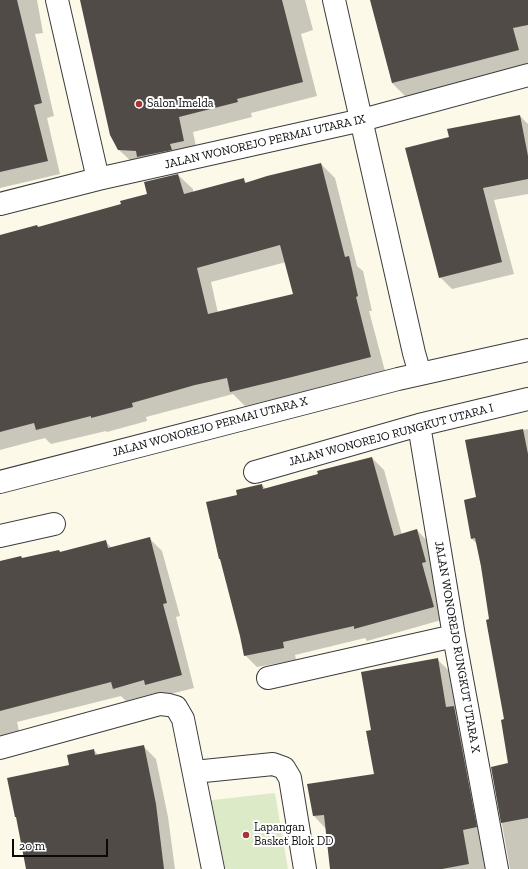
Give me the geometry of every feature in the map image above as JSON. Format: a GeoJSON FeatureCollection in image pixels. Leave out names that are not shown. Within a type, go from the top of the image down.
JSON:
{"type":"FeatureCollection","features":[{"type":"Feature","properties":{"kind":"street"},"geometry":{"type":"LineString","coordinates":[[57,0],[98,179]]}},
{"type":"Feature","properties":{"kind":"street"},"geometry":{"type":"LineString","coordinates":[[334,0],[417,363]]}},
{"type":"Feature","properties":{"kind":"street","name":"JALAN WONOREJO PERMAI UTARA IX"},"geometry":{"type":"LineString","coordinates":[[0,204],[98,179],[362,120],[528,75]]}},
{"type":"Feature","properties":{"kind":"street","name":"JALAN WONOREJO PERMAI UTARA X"},"geometry":{"type":"LineString","coordinates":[[0,482],[417,363],[528,350]]}},
{"type":"Feature","properties":{"kind":"street","name":"JALAN WONOREJO RUNGKUT UTARA I"},"geometry":{"type":"LineString","coordinates":[[254,472],[419,425],[528,399]]}},
{"type":"Feature","properties":{"kind":"street","name":"JALAN WONOREJO RUNGKUT UTARA X"},"geometry":{"type":"LineString","coordinates":[[419,425],[454,636],[498,869]]}},
{"type":"Feature","properties":{"kind":"street"},"geometry":{"type":"LineString","coordinates":[[0,536],[54,524]]}},
{"type":"Feature","properties":{"kind":"street"},"geometry":{"type":"LineString","coordinates":[[268,678],[454,636]]}},
{"type":"Feature","properties":{"kind":"street"},"geometry":{"type":"LineString","coordinates":[[0,748],[160,704],[176,707],[183,719],[213,869]]}},
{"type":"Feature","properties":{"kind":"street"},"geometry":{"type":"LineString","coordinates":[[194,772],[273,764],[284,768],[290,778],[305,869]]}},
{"type":"Feature","properties":{"kind":"green space","name":"Lapangan Basket Blok DD"},"geometry":{"type":"Polygon","coordinates":[[[275,793],[288,869],[217,869],[204,801],[275,793]]]}},
{"type":"Feature","properties":{"kind":"building"},"geometry":{"type":"Polygon","coordinates":[[[0,0],[17,0],[42,103],[34,105],[48,161],[0,172],[0,0]]]}},
{"type":"Feature","properties":{"kind":"building"},"geometry":{"type":"Polygon","coordinates":[[[80,0],[282,0],[303,82],[237,99],[238,102],[179,117],[184,141],[170,144],[172,150],[137,157],[136,151],[118,150],[110,135],[80,0]]]}},
{"type":"Feature","properties":{"kind":"building"},"geometry":{"type":"Polygon","coordinates":[[[370,0],[528,0],[528,25],[513,28],[519,50],[392,83],[370,0]]]}},
{"type":"Feature","properties":{"kind":"building"},"geometry":{"type":"Polygon","coordinates":[[[520,115],[528,156],[528,179],[483,188],[502,262],[439,278],[405,148],[449,137],[447,129],[520,115]]]}},
{"type":"Feature","properties":{"kind":"building"},"geometry":{"type":"Polygon","coordinates":[[[321,163],[345,257],[349,256],[358,296],[356,297],[371,357],[230,392],[227,378],[195,385],[132,403],[133,407],[91,418],[91,416],[36,430],[34,423],[0,432],[0,235],[37,225],[38,227],[121,204],[120,201],[147,194],[144,182],[178,174],[184,194],[244,178],[245,183],[321,163]],[[280,245],[197,268],[208,314],[293,294],[280,245]]]}},
{"type":"Feature","properties":{"kind":"building"},"geometry":{"type":"Polygon","coordinates":[[[523,429],[528,454],[528,818],[501,823],[491,767],[508,763],[501,720],[504,719],[486,620],[489,619],[481,566],[475,538],[471,539],[464,500],[476,497],[465,440],[523,429]]]}},
{"type":"Feature","properties":{"kind":"building"},"geometry":{"type":"Polygon","coordinates":[[[372,457],[394,536],[417,529],[426,562],[422,563],[434,607],[354,629],[354,626],[283,642],[284,648],[244,656],[206,502],[237,495],[236,490],[262,484],[263,489],[318,474],[317,471],[372,457]]]}},
{"type":"Feature","properties":{"kind":"building"},"geometry":{"type":"Polygon","coordinates":[[[150,537],[167,603],[163,604],[182,675],[145,685],[144,680],[113,689],[111,682],[0,711],[0,561],[59,550],[60,552],[106,540],[108,548],[150,537]]]}},
{"type":"Feature","properties":{"kind":"building"},"geometry":{"type":"Polygon","coordinates":[[[438,658],[446,707],[454,706],[477,827],[463,830],[469,864],[442,869],[330,869],[324,815],[313,816],[307,784],[374,774],[366,731],[371,730],[361,672],[438,658]]]}},
{"type":"Feature","properties":{"kind":"building"},"geometry":{"type":"Polygon","coordinates":[[[144,745],[156,804],[164,869],[26,869],[7,778],[69,765],[67,755],[94,749],[95,755],[144,745]]]}},
{"type":"Feature","properties":{"kind":"place","name":"Salon Imelda"},"geometry":{"type":"Point","coordinates":[139,104]}},
{"type":"Feature","properties":{"kind":"place","name":"Lapangan Basket Blok DD"},"geometry":{"type":"Point","coordinates":[246,835]}}]}
